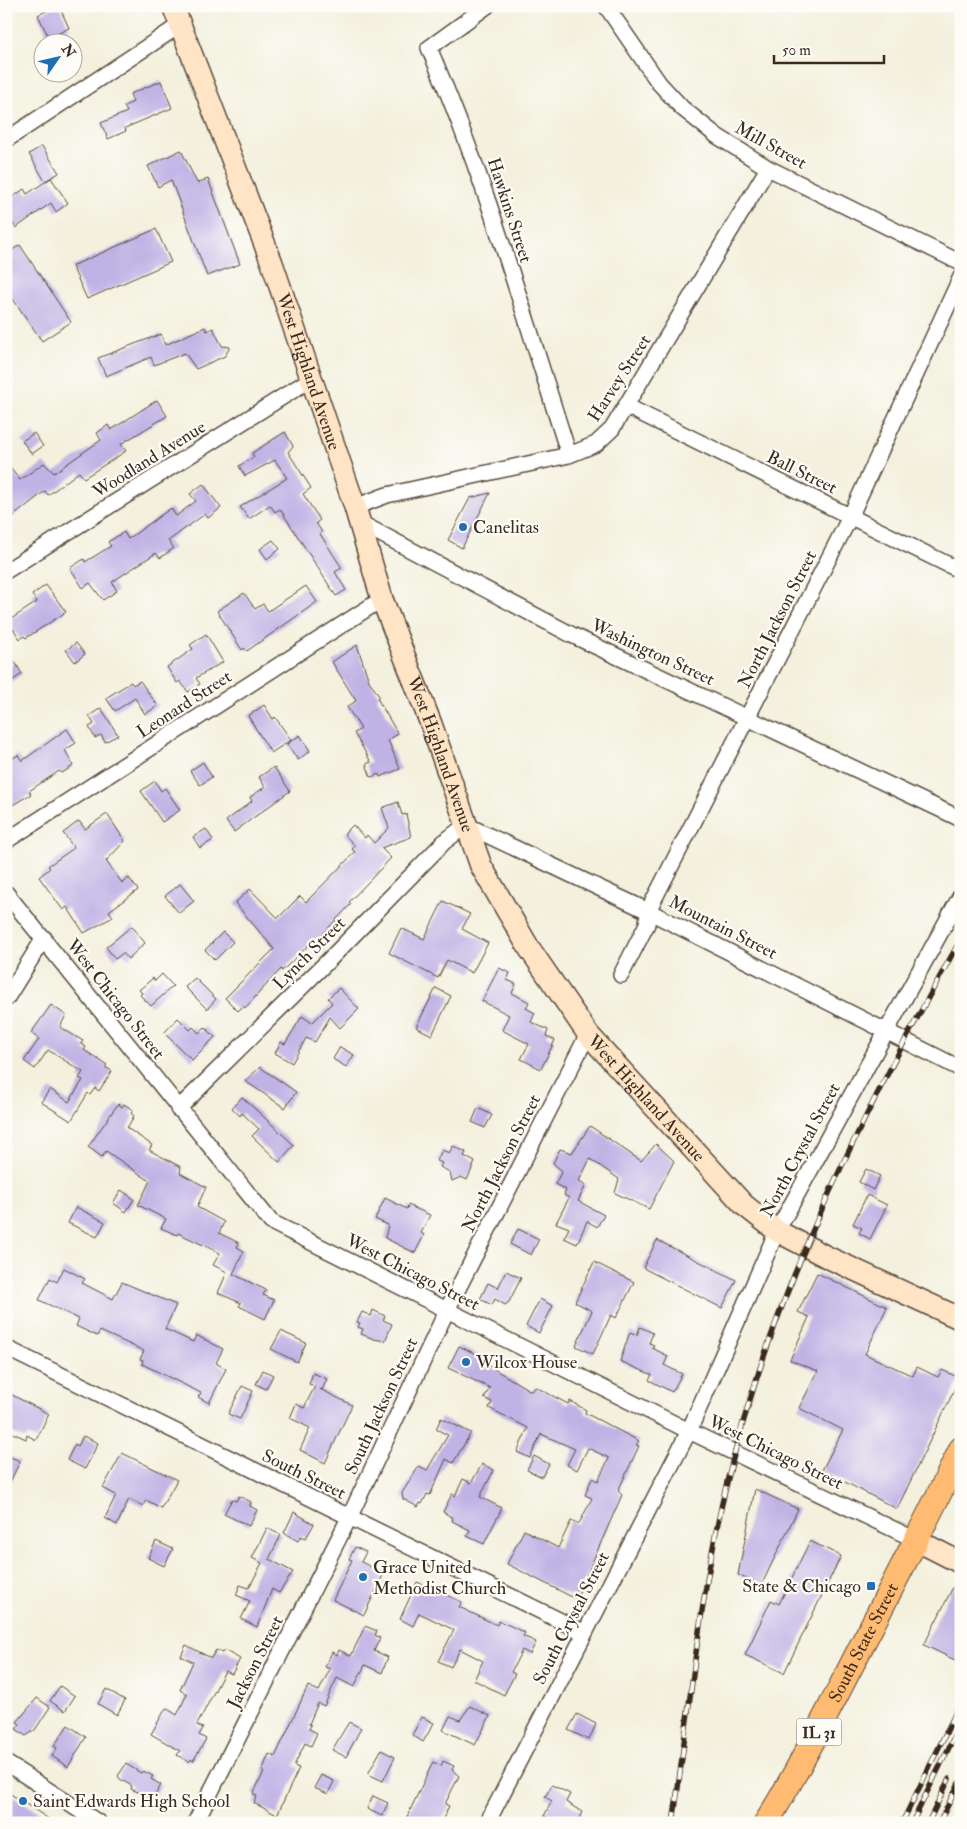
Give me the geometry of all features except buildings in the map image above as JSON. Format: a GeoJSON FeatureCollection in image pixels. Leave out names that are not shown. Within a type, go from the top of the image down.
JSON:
{"type":"FeatureCollection","features":[{"type":"Feature","properties":{"kind":"main road","name":"West Highland Avenue"},"geometry":{"type":"LineString","coordinates":[[176,16],[272,263],[358,515],[382,599],[431,724],[481,866],[528,948],[588,1034],[744,1206],[777,1231],[827,1257],[961,1319]]}},
{"type":"Feature","properties":{"kind":"main road","name":"IL 31"},"geometry":{"type":"LineString","coordinates":[[918,1541],[961,1449]]}},
{"type":"Feature","properties":{"kind":"main road"},"geometry":{"type":"LineString","coordinates":[[918,1541],[961,1563]]}},
{"type":"Feature","properties":{"kind":"main road","name":"South State Street"},"geometry":{"type":"LineString","coordinates":[[766,1823],[807,1754],[918,1541]]}},
{"type":"Feature","properties":{"kind":"street","name":"Hawkins Street"},"geometry":{"type":"LineString","coordinates":[[487,6],[429,48],[455,107],[480,176],[569,455]]}},
{"type":"Feature","properties":{"kind":"street","name":"Mill Street"},"geometry":{"type":"LineString","coordinates":[[606,6],[654,76],[682,108],[717,136],[768,168],[961,263]]}},
{"type":"Feature","properties":{"kind":"street"},"geometry":{"type":"LineString","coordinates":[[6,140],[176,16]]}},
{"type":"Feature","properties":{"kind":"street","name":"Harvey Street"},"geometry":{"type":"LineString","coordinates":[[358,515],[387,495],[569,455],[596,444],[612,429],[768,168]]}},
{"type":"Feature","properties":{"kind":"street","name":"North Jackson Street"},"geometry":{"type":"LineString","coordinates":[[621,975],[647,924],[648,911],[850,517],[961,277]]}},
{"type":"Feature","properties":{"kind":"street","name":"Woodland Avenue"},"geometry":{"type":"LineString","coordinates":[[6,571],[311,379]]}},
{"type":"Feature","properties":{"kind":"street","name":"Ball Street"},"geometry":{"type":"LineString","coordinates":[[626,406],[961,571]]}},
{"type":"Feature","properties":{"kind":"street","name":"Washington Street"},"geometry":{"type":"LineString","coordinates":[[358,515],[572,634],[961,819]]}},
{"type":"Feature","properties":{"kind":"street","name":"Leonard Street"},"geometry":{"type":"LineString","coordinates":[[6,841],[382,599]]}},
{"type":"Feature","properties":{"kind":"street","name":"Mountain Street"},"geometry":{"type":"LineString","coordinates":[[466,825],[648,911],[961,1068]]}},
{"type":"Feature","properties":{"kind":"street","name":"Lynch Street"},"geometry":{"type":"LineString","coordinates":[[178,1109],[328,961],[444,842],[466,825]]}},
{"type":"Feature","properties":{"kind":"street","name":"West Chicago Street"},"geometry":{"type":"LineString","coordinates":[[6,893],[44,938],[178,1109],[272,1222],[689,1431],[918,1541]]}},
{"type":"Feature","properties":{"kind":"street","name":"North Crystal Street"},"geometry":{"type":"LineString","coordinates":[[689,1431],[777,1231],[961,895]]}},
{"type":"Feature","properties":{"kind":"street"},"geometry":{"type":"LineString","coordinates":[[6,998],[44,938]]}},
{"type":"Feature","properties":{"kind":"street","name":"North Jackson Street"},"geometry":{"type":"LineString","coordinates":[[447,1310],[588,1034]]}},
{"type":"Feature","properties":{"kind":"street","name":"South Jackson Street"},"geometry":{"type":"LineString","coordinates":[[349,1518],[447,1310]]}},
{"type":"Feature","properties":{"kind":"street","name":"South Street"},"geometry":{"type":"LineString","coordinates":[[6,1348],[584,1633]]}},
{"type":"Feature","properties":{"kind":"street","name":"South Crystal Street"},"geometry":{"type":"LineString","coordinates":[[487,1823],[689,1431]]}},
{"type":"Feature","properties":{"kind":"street","name":"Jackson Street"},"geometry":{"type":"LineString","coordinates":[[196,1823],[349,1518]]}},
{"type":"Feature","properties":{"kind":"street"},"geometry":{"type":"LineString","coordinates":[[6,1763],[99,1823]]}},
{"type":"Feature","properties":{"kind":"railway"},"geometry":{"type":"LineString","coordinates":[[673,1823],[696,1650],[710,1563],[728,1478],[748,1406],[771,1336],[797,1267],[826,1201],[890,1069],[961,939]]}},
{"type":"Feature","properties":{"kind":"railway"},"geometry":{"type":"LineString","coordinates":[[902,1823],[961,1702]]}},
{"type":"Feature","properties":{"kind":"railway"},"geometry":{"type":"LineString","coordinates":[[912,1823],[961,1723]]}},
{"type":"Feature","properties":{"kind":"railway"},"geometry":{"type":"LineString","coordinates":[[928,1823],[949,1779]]}},
{"type":"Feature","properties":{"kind":"railway"},"geometry":{"type":"LineString","coordinates":[[939,1823],[959,1783]]}},
{"type":"Feature","properties":{"kind":"place","name":"Canelitas"},"geometry":{"type":"Point","coordinates":[463,527]}},
{"type":"Feature","properties":{"kind":"place","name":"Wilcox House"},"geometry":{"type":"Point","coordinates":[466,1362]}},
{"type":"Feature","properties":{"kind":"place","name":"Grace United Methodist Church"},"geometry":{"type":"Point","coordinates":[363,1577]}},
{"type":"Feature","properties":{"kind":"place","name":"State & Chicago"},"geometry":{"type":"Point","coordinates":[871,1586]}},
{"type":"Feature","properties":{"kind":"place","name":"Saint Edwards High School"},"geometry":{"type":"Point","coordinates":[23,1801]}}]}
